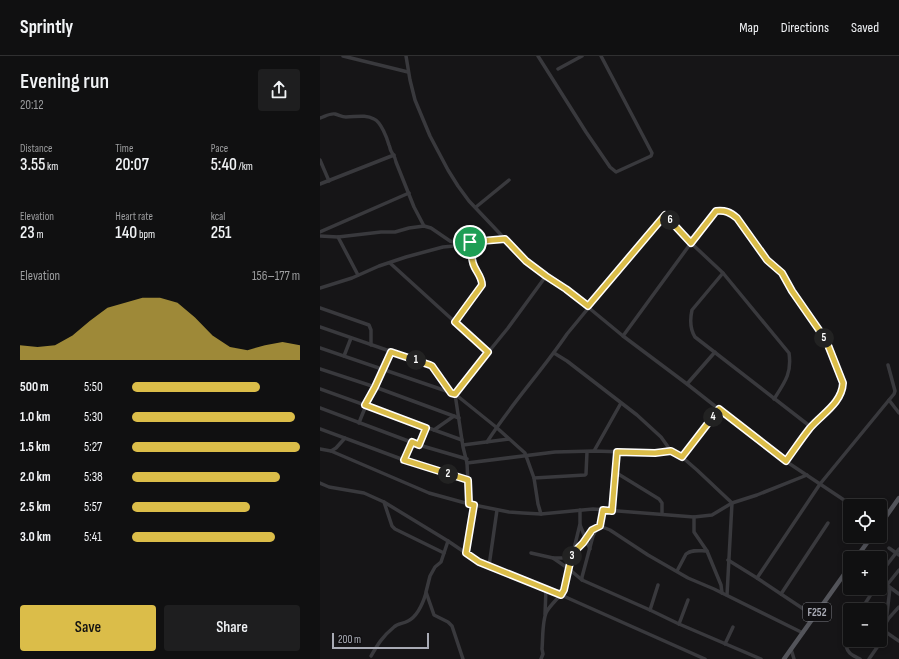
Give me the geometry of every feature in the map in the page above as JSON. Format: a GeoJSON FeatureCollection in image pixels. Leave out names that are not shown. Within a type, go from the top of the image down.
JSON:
{"type":"FeatureCollection","features":[{"type":"Feature","properties":{"kind":"main road"},"geometry":{"type":"LineString","coordinates":[[887,514],[899,498]]}},
{"type":"Feature","properties":{"kind":"main road","name":"F252"},"geometry":{"type":"LineString","coordinates":[[784,659],[843,576]]}},
{"type":"Feature","properties":{"kind":"street"},"geometry":{"type":"LineString","coordinates":[[343,56],[408,72]]}},
{"type":"Feature","properties":{"kind":"street"},"geometry":{"type":"LineString","coordinates":[[406,56],[408,72],[415,100],[430,136],[458,186],[469,201],[526,261],[566,289],[623,336],[786,461],[843,499]]}},
{"type":"Feature","properties":{"kind":"street"},"geometry":{"type":"LineString","coordinates":[[534,56],[539,58],[606,162],[616,172],[651,156],[652,153],[601,56]]}},
{"type":"Feature","properties":{"kind":"street"},"geometry":{"type":"LineString","coordinates":[[558,68],[582,56]]}},
{"type":"Feature","properties":{"kind":"street"},"geometry":{"type":"LineString","coordinates":[[320,118],[331,114],[347,117],[357,116],[373,118],[380,124],[389,144],[390,150],[394,155],[414,207],[424,226]]}},
{"type":"Feature","properties":{"kind":"street"},"geometry":{"type":"LineString","coordinates":[[320,184],[394,155]]}},
{"type":"Feature","properties":{"kind":"street"},"geometry":{"type":"LineString","coordinates":[[320,160],[329,181]]}},
{"type":"Feature","properties":{"kind":"street"},"geometry":{"type":"LineString","coordinates":[[476,207],[509,180]]}},
{"type":"Feature","properties":{"kind":"street"},"geometry":{"type":"LineString","coordinates":[[320,232],[409,193]]}},
{"type":"Feature","properties":{"kind":"street"},"geometry":{"type":"LineString","coordinates":[[623,336],[716,211],[732,213],[767,260],[782,273],[792,291],[826,340],[843,383],[843,389],[834,405],[811,427],[786,461]]}},
{"type":"Feature","properties":{"kind":"street"},"geometry":{"type":"LineString","coordinates":[[487,442],[496,427],[554,353],[588,306],[665,215],[691,243],[723,273],[789,352],[790,369],[785,381],[774,399]]}},
{"type":"Feature","properties":{"kind":"street"},"geometry":{"type":"LineString","coordinates":[[320,236],[338,237],[381,232],[395,232],[424,226],[431,228],[450,241],[465,246]]}},
{"type":"Feature","properties":{"kind":"street"},"geometry":{"type":"LineString","coordinates":[[338,237],[358,275]]}},
{"type":"Feature","properties":{"kind":"street"},"geometry":{"type":"LineString","coordinates":[[320,288],[406,257],[443,247],[465,246],[470,242],[505,239]]}},
{"type":"Feature","properties":{"kind":"street"},"geometry":{"type":"LineString","coordinates":[[455,322],[482,285],[481,278],[473,263],[470,242]]}},
{"type":"Feature","properties":{"kind":"street"},"geometry":{"type":"LineString","coordinates":[[390,263],[488,352]]}},
{"type":"Feature","properties":{"kind":"street"},"geometry":{"type":"LineString","coordinates":[[723,273],[692,310],[690,318],[692,332],[715,352],[811,427]]}},
{"type":"Feature","properties":{"kind":"street"},"geometry":{"type":"LineString","coordinates":[[453,393],[508,328],[546,276]]}},
{"type":"Feature","properties":{"kind":"street"},"geometry":{"type":"LineString","coordinates":[[320,308],[369,325],[371,330],[371,345]]}},
{"type":"Feature","properties":{"kind":"street"},"geometry":{"type":"LineString","coordinates":[[320,327],[432,366],[453,393],[509,438],[526,455],[534,478],[541,514]]}},
{"type":"Feature","properties":{"kind":"street"},"geometry":{"type":"LineString","coordinates":[[344,356],[351,338]]}},
{"type":"Feature","properties":{"kind":"street"},"geometry":{"type":"LineString","coordinates":[[320,348],[453,393]]}},
{"type":"Feature","properties":{"kind":"street"},"geometry":{"type":"LineString","coordinates":[[358,423],[365,405],[391,352]]}},
{"type":"Feature","properties":{"kind":"street"},"geometry":{"type":"LineString","coordinates":[[687,384],[715,352]]}},
{"type":"Feature","properties":{"kind":"street"},"geometry":{"type":"LineString","coordinates":[[554,353],[567,361],[637,414],[661,437],[671,451],[682,457],[698,470],[732,503],[727,595]]}},
{"type":"Feature","properties":{"kind":"street"},"geometry":{"type":"LineString","coordinates":[[757,578],[820,484],[894,394],[895,391],[888,365]]}},
{"type":"Feature","properties":{"kind":"street"},"geometry":{"type":"LineString","coordinates":[[320,369],[375,387],[459,418]]}},
{"type":"Feature","properties":{"kind":"street"},"geometry":{"type":"LineString","coordinates":[[321,391],[365,405],[462,440]]}},
{"type":"Feature","properties":{"kind":"street"},"geometry":{"type":"LineString","coordinates":[[453,393],[467,461],[471,505],[466,553]]}},
{"type":"Feature","properties":{"kind":"street"},"geometry":{"type":"LineString","coordinates":[[889,400],[899,413]]}},
{"type":"Feature","properties":{"kind":"street"},"geometry":{"type":"LineString","coordinates":[[594,451],[621,403]]}},
{"type":"Feature","properties":{"kind":"street"},"geometry":{"type":"LineString","coordinates":[[320,408],[419,445],[467,461],[555,452],[594,451],[655,453],[671,451]]}},
{"type":"Feature","properties":{"kind":"street"},"geometry":{"type":"LineString","coordinates":[[682,457],[719,409]]}},
{"type":"Feature","properties":{"kind":"street"},"geometry":{"type":"LineString","coordinates":[[434,430],[454,416]]}},
{"type":"Feature","properties":{"kind":"street"},"geometry":{"type":"LineString","coordinates":[[419,445],[426,428]]}},
{"type":"Feature","properties":{"kind":"street"},"geometry":{"type":"LineString","coordinates":[[320,429],[404,460],[468,480]]}},
{"type":"Feature","properties":{"kind":"street"},"geometry":{"type":"LineString","coordinates":[[331,451],[336,448],[344,438]]}},
{"type":"Feature","properties":{"kind":"street"},"geometry":{"type":"LineString","coordinates":[[463,445],[509,438]]}},
{"type":"Feature","properties":{"kind":"street"},"geometry":{"type":"LineString","coordinates":[[404,460],[412,442]]}},
{"type":"Feature","properties":{"kind":"street"},"geometry":{"type":"LineString","coordinates":[[320,449],[331,451],[429,493],[471,505],[497,510],[541,514],[580,510],[603,510],[694,517],[712,515],[732,503],[757,495],[807,475]]}},
{"type":"Feature","properties":{"kind":"street"},"geometry":{"type":"LineString","coordinates":[[534,478],[585,476],[587,452]]}},
{"type":"Feature","properties":{"kind":"street"},"geometry":{"type":"LineString","coordinates":[[612,511],[617,452]]}},
{"type":"Feature","properties":{"kind":"street"},"geometry":{"type":"LineString","coordinates":[[615,472],[659,499],[662,503],[662,514]]}},
{"type":"Feature","properties":{"kind":"street"},"geometry":{"type":"LineString","coordinates":[[320,483],[329,487],[364,493],[384,502],[448,541],[479,562],[561,595],[705,659]]}},
{"type":"Feature","properties":{"kind":"street"},"geometry":{"type":"LineString","coordinates":[[384,502],[392,526],[395,529],[444,553]]}},
{"type":"Feature","properties":{"kind":"street"},"geometry":{"type":"LineString","coordinates":[[489,566],[497,510]]}},
{"type":"Feature","properties":{"kind":"street"},"geometry":{"type":"LineString","coordinates":[[545,617],[546,612],[564,590],[580,524],[580,510]]}},
{"type":"Feature","properties":{"kind":"street"},"geometry":{"type":"LineString","coordinates":[[582,580],[593,536],[600,526],[603,510]]}},
{"type":"Feature","properties":{"kind":"street"},"geometry":{"type":"LineString","coordinates":[[694,517],[694,532],[707,551],[722,592]]}},
{"type":"Feature","properties":{"kind":"street"},"geometry":{"type":"LineString","coordinates":[[781,594],[828,523]]}},
{"type":"Feature","properties":{"kind":"street"},"geometry":{"type":"LineString","coordinates":[[580,524],[590,550]]}},
{"type":"Feature","properties":{"kind":"street"},"geometry":{"type":"LineString","coordinates":[[552,558],[572,556],[592,530],[600,526],[610,530],[648,555],[688,578],[722,592],[802,633]]}},
{"type":"Feature","properties":{"kind":"street"},"geometry":{"type":"LineString","coordinates":[[371,656],[382,638],[394,627],[412,619],[424,601],[430,576],[435,567],[441,562],[448,541]]}},
{"type":"Feature","properties":{"kind":"street"},"geometry":{"type":"LineString","coordinates":[[889,548],[898,554]]}},
{"type":"Feature","properties":{"kind":"street"},"geometry":{"type":"LineString","coordinates":[[887,566],[898,554],[899,549]]}},
{"type":"Feature","properties":{"kind":"street"},"geometry":{"type":"LineString","coordinates":[[676,571],[686,554],[689,552],[707,551]]}},
{"type":"Feature","properties":{"kind":"street"},"geometry":{"type":"LineString","coordinates":[[531,553],[552,558],[569,568],[582,580],[761,659]]}},
{"type":"Feature","properties":{"kind":"street"},"geometry":{"type":"LineString","coordinates":[[728,560],[814,616]]}},
{"type":"Feature","properties":{"kind":"street"},"geometry":{"type":"LineString","coordinates":[[887,610],[889,586],[899,570]]}},
{"type":"Feature","properties":{"kind":"street"},"geometry":{"type":"LineString","coordinates":[[650,610],[658,585]]}},
{"type":"Feature","properties":{"kind":"street"},"geometry":{"type":"LineString","coordinates":[[889,586],[898,592]]}},
{"type":"Feature","properties":{"kind":"street"},"geometry":{"type":"LineString","coordinates":[[541,659],[543,654],[542,649],[546,589]]}},
{"type":"Feature","properties":{"kind":"street"},"geometry":{"type":"LineString","coordinates":[[426,592],[434,615],[448,622],[452,626],[463,659]]}},
{"type":"Feature","properties":{"kind":"street"},"geometry":{"type":"LineString","coordinates":[[679,624],[688,600]]}},
{"type":"Feature","properties":{"kind":"street"},"geometry":{"type":"LineString","coordinates":[[887,620],[899,607]]}},
{"type":"Feature","properties":{"kind":"street"},"geometry":{"type":"LineString","coordinates":[[725,644],[732,627]]}},
{"type":"Feature","properties":{"kind":"street"},"geometry":{"type":"LineString","coordinates":[[887,633],[899,641]]}},
{"type":"Feature","properties":{"kind":"street"},"geometry":{"type":"LineString","coordinates":[[847,647],[850,653],[860,659]]}},
{"type":"Feature","properties":{"kind":"street"},"geometry":{"type":"LineString","coordinates":[[871,658],[878,647]]}},
{"type":"Feature","properties":{"kind":"street"},"geometry":{"type":"LineString","coordinates":[[791,649],[794,659]]}},
{"type":"Feature","properties":{"kind":"route"},"geometry":{"type":"LineString","coordinates":[[716,211],[732,213],[767,260],[782,273],[792,291],[826,340],[843,383],[843,389],[834,405],[811,427],[786,461],[719,409],[682,457],[671,451],[655,453],[617,452],[612,511],[603,510],[600,526],[589,532],[583,543],[572,554],[564,590],[561,595],[479,562],[466,553],[474,505],[469,504],[468,480],[404,460],[412,442],[419,445],[426,428],[365,405],[391,352],[432,366],[451,393],[455,394],[488,352],[455,322],[482,285],[481,278],[473,263],[470,242],[505,239],[526,261],[588,306],[665,215],[691,243],[716,211]]}}]}
